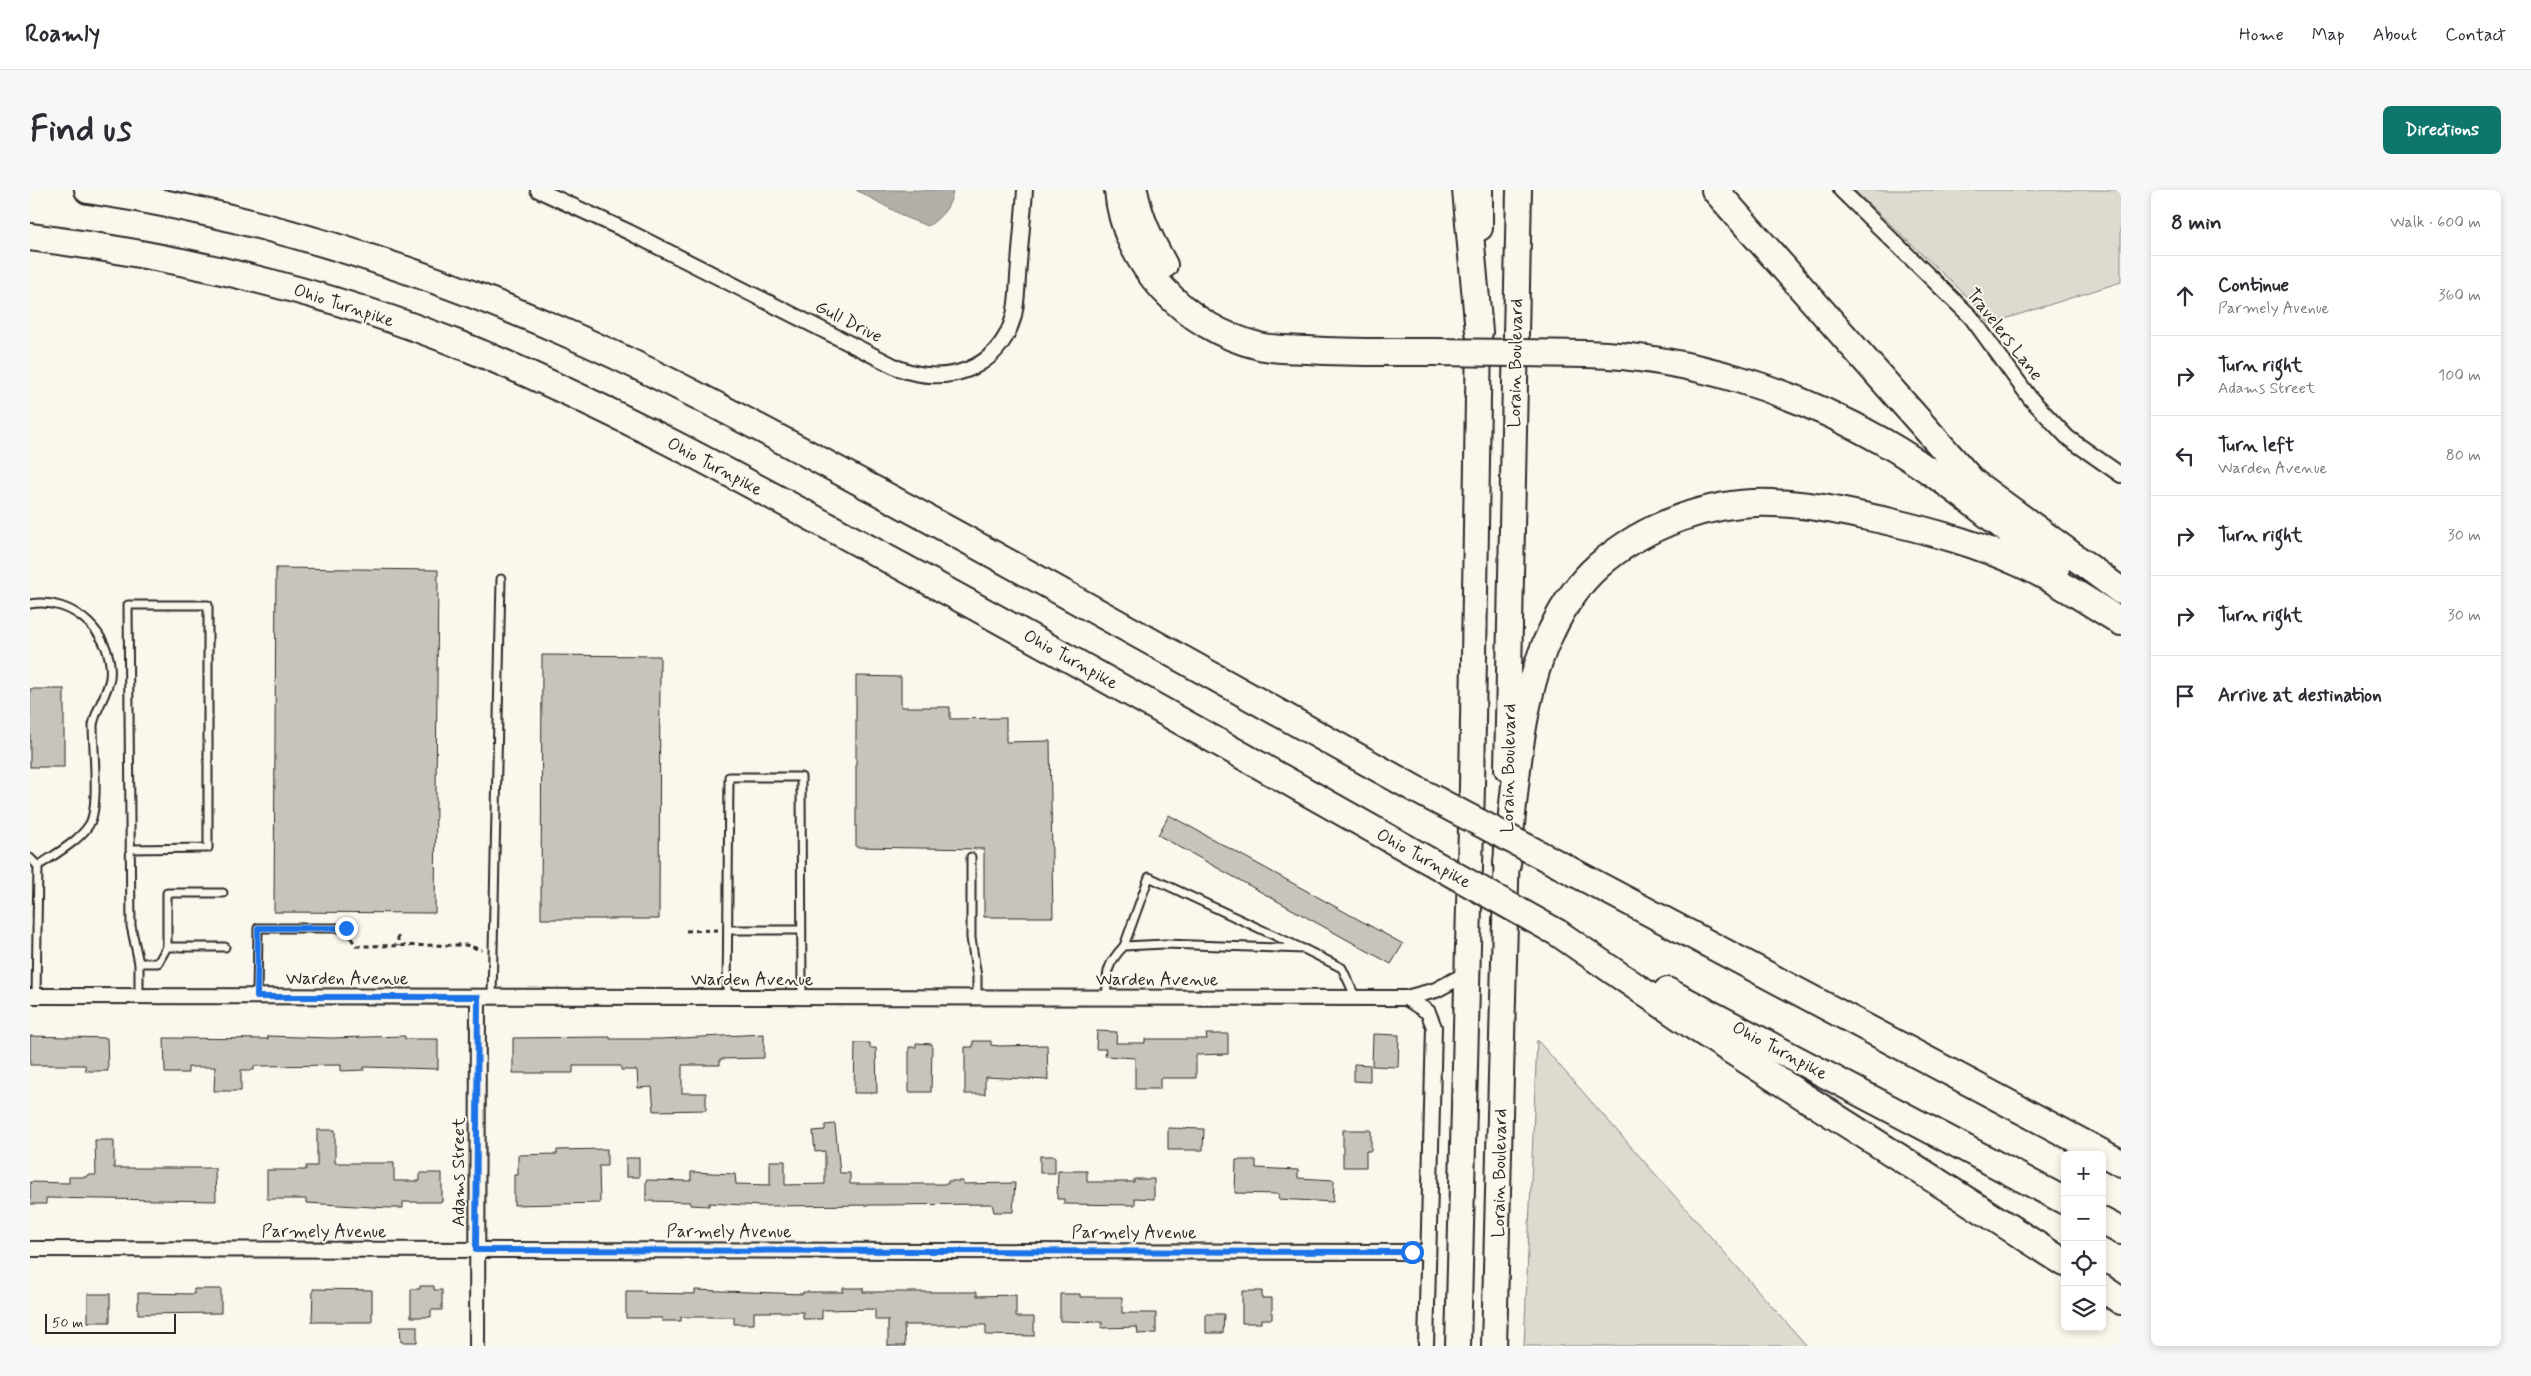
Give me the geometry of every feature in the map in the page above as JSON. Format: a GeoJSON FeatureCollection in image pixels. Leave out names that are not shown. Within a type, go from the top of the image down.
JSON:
{"type":"FeatureCollection","features":[{"type":"Feature","properties":{"kind":"highway"},"geometry":{"type":"LineString","coordinates":[[88,190],[191,209],[304,238],[396,266],[464,290],[575,337],[720,407],[924,516],[1417,790],[2121,1164]]}},
{"type":"Feature","properties":{"kind":"highway"},"geometry":{"type":"LineString","coordinates":[[1118,190],[1123,225],[1130,244],[1149,273],[1184,308],[1224,333],[1271,348],[1325,351],[1433,345]]}},
{"type":"Feature","properties":{"kind":"highway"},"geometry":{"type":"LineString","coordinates":[[1134,190],[1137,208],[1147,237],[1167,270],[1186,290],[1227,316],[1278,333],[1433,345],[1585,348],[1638,346],[1686,355],[1777,379],[1868,420],[1915,448],[1955,477],[1973,482]]}},
{"type":"Feature","properties":{"kind":"highway"},"geometry":{"type":"LineString","coordinates":[[1466,190],[1479,332]]}},
{"type":"Feature","properties":{"kind":"highway","name":"Lorain Boulevard"},"geometry":{"type":"LineString","coordinates":[[1458,1346],[1468,972],[1480,190]]}},
{"type":"Feature","properties":{"kind":"highway","name":"Lorain Boulevard"},"geometry":{"type":"LineString","coordinates":[[1494,1346],[1507,864],[1519,190]]}},
{"type":"Feature","properties":{"kind":"highway"},"geometry":{"type":"LineString","coordinates":[[1715,190],[1973,482],[2121,591]]}},
{"type":"Feature","properties":{"kind":"highway","name":"Ohio Turnpike"},"geometry":{"type":"LineString","coordinates":[[30,236],[107,246],[292,288],[376,314],[456,344],[548,382],[733,475],[921,576],[1558,933],[2061,1199]]}},
{"type":"Feature","properties":{"kind":"highway"},"geometry":{"type":"LineString","coordinates":[[1585,348],[1688,366],[1794,399],[1834,415],[1883,442],[1938,478],[2121,618]]}},
{"type":"Feature","properties":{"kind":"highway"},"geometry":{"type":"LineString","coordinates":[[1507,864],[1519,750],[1529,699],[1551,630],[1578,587],[1598,566],[1635,540],[1677,519],[1720,506],[1744,503],[1799,504],[1841,511],[1938,533],[1983,548],[2023,565],[2121,622]]}},
{"type":"Feature","properties":{"kind":"highway"},"geometry":{"type":"LineString","coordinates":[[1558,933],[1694,1026],[2061,1259]]}},
{"type":"Feature","properties":{"kind":"highway"},"geometry":{"type":"LineString","coordinates":[[1883,1036],[2121,1145]]}},
{"type":"Feature","properties":{"kind":"highway"},"geometry":{"type":"LineString","coordinates":[[2106,1223],[2121,1231]]}},
{"type":"Feature","properties":{"kind":"highway"},"geometry":{"type":"LineString","coordinates":[[2106,1291],[2121,1301]]}},
{"type":"Feature","properties":{"kind":"street","name":"Gull Drive"},"geometry":{"type":"LineString","coordinates":[[538,190],[630,232],[898,368],[931,377],[950,375],[978,365],[994,351],[1013,320],[1025,190]]}},
{"type":"Feature","properties":{"kind":"street","name":"Travelers Lane"},"geometry":{"type":"LineString","coordinates":[[1841,190],[1971,316],[2030,398],[2068,438],[2121,475]]}},
{"type":"Feature","properties":{"kind":"street","name":"Warden Avenue"},"geometry":{"type":"LineString","coordinates":[[33,996],[1406,998],[1436,990],[1468,972]]}},
{"type":"Feature","properties":{"kind":"street","name":"Adams Street"},"geometry":{"type":"LineString","coordinates":[[477,1346],[476,1250],[485,998]]}},
{"type":"Feature","properties":{"kind":"street"},"geometry":{"type":"LineString","coordinates":[[1406,998],[1428,1012],[1434,1027],[1426,1346]]}},
{"type":"Feature","properties":{"kind":"street","name":"Parmely Avenue"},"geometry":{"type":"LineString","coordinates":[[30,1249],[1428,1252]]}},
{"type":"Feature","properties":{"kind":"lane"},"geometry":{"type":"LineString","coordinates":[[485,998],[501,579]]}},
{"type":"Feature","properties":{"kind":"lane"},"geometry":{"type":"LineString","coordinates":[[30,604],[61,606],[85,619],[101,637],[109,654],[110,678],[104,696],[95,712],[93,725],[95,811],[89,825],[67,845],[38,866]]}},
{"type":"Feature","properties":{"kind":"lane"},"geometry":{"type":"LineString","coordinates":[[130,849],[208,848],[208,605],[128,605],[130,849],[132,926],[139,964],[139,996]]}},
{"type":"Feature","properties":{"kind":"lane"},"geometry":{"type":"LineString","coordinates":[[727,998],[729,777],[801,777],[800,930],[802,998]]}},
{"type":"Feature","properties":{"kind":"lane"},"geometry":{"type":"LineString","coordinates":[[971,857],[971,938],[977,998]]}},
{"type":"Feature","properties":{"kind":"lane"},"geometry":{"type":"LineString","coordinates":[[30,858],[38,866],[33,996]]}},
{"type":"Feature","properties":{"kind":"lane"},"geometry":{"type":"LineString","coordinates":[[1107,998],[1106,978],[1110,960],[1124,946],[1149,877],[1342,968],[1357,998]]}},
{"type":"Feature","properties":{"kind":"lane"},"geometry":{"type":"LineString","coordinates":[[139,964],[158,963],[167,947],[167,894],[223,894]]}},
{"type":"Feature","properties":{"kind":"lane"},"geometry":{"type":"LineString","coordinates":[[257,997],[258,928],[346,928]]}},
{"type":"Feature","properties":{"kind":"lane"},"geometry":{"type":"LineString","coordinates":[[728,930],[800,930]]}},
{"type":"Feature","properties":{"kind":"lane"},"geometry":{"type":"LineString","coordinates":[[1124,946],[1165,944],[1304,949]]}},
{"type":"Feature","properties":{"kind":"lane"},"geometry":{"type":"LineString","coordinates":[[167,947],[225,947]]}},
{"type":"Feature","properties":{"kind":"path"},"geometry":{"type":"LineString","coordinates":[[686,930],[717,930]]}},
{"type":"Feature","properties":{"kind":"path"},"geometry":{"type":"LineString","coordinates":[[398,936],[398,946]]}},
{"type":"Feature","properties":{"kind":"path"},"geometry":{"type":"LineString","coordinates":[[356,946],[466,945],[479,950]]}},
{"type":"Feature","properties":{"kind":"shaded area"},"geometry":{"type":"Polygon","coordinates":[[[856,190],[953,190],[945,211],[928,226],[909,219],[856,190]]]}},
{"type":"Feature","properties":{"kind":"shaded area"},"geometry":{"type":"Polygon","coordinates":[[[1854,190],[2121,190],[2121,282],[1989,324],[1975,304],[1854,190]]]}},
{"type":"Feature","properties":{"kind":"shaded area"},"geometry":{"type":"Polygon","coordinates":[[[1537,1040],[1807,1346],[1524,1346],[1537,1040]]]}},
{"type":"Feature","properties":{"kind":"building"},"geometry":{"type":"Polygon","coordinates":[[[276,568],[438,570],[435,913],[274,912],[276,568]]]}},
{"type":"Feature","properties":{"kind":"building"},"geometry":{"type":"Polygon","coordinates":[[[542,655],[660,656],[659,919],[541,919],[542,655]]]}},
{"type":"Feature","properties":{"kind":"building"},"geometry":{"type":"Polygon","coordinates":[[[856,676],[901,677],[901,707],[950,707],[950,719],[1006,718],[1006,742],[1050,741],[1053,917],[984,917],[984,849],[856,847],[856,676]]]}},
{"type":"Feature","properties":{"kind":"building"},"geometry":{"type":"Polygon","coordinates":[[[30,689],[64,689],[64,767],[30,767],[30,689]]]}},
{"type":"Feature","properties":{"kind":"building"},"geometry":{"type":"Polygon","coordinates":[[[1169,815],[1403,944],[1391,964],[1158,835],[1169,815]]]}},
{"type":"Feature","properties":{"kind":"building"},"geometry":{"type":"Polygon","coordinates":[[[1097,1031],[1117,1032],[1116,1043],[1145,1043],[1145,1039],[1207,1039],[1206,1034],[1228,1034],[1228,1054],[1196,1055],[1196,1078],[1160,1078],[1160,1089],[1135,1089],[1135,1058],[1105,1056],[1106,1049],[1096,1049],[1097,1031]]]}},
{"type":"Feature","properties":{"kind":"building"},"geometry":{"type":"Polygon","coordinates":[[[764,1034],[764,1058],[720,1059],[720,1065],[682,1065],[682,1093],[706,1093],[706,1110],[654,1111],[652,1087],[638,1088],[637,1070],[621,1070],[621,1066],[573,1066],[573,1073],[513,1073],[513,1038],[610,1037],[610,1039],[660,1039],[764,1034]]]}},
{"type":"Feature","properties":{"kind":"building"},"geometry":{"type":"Polygon","coordinates":[[[1373,1034],[1399,1035],[1398,1067],[1372,1066],[1373,1034]]]}},
{"type":"Feature","properties":{"kind":"building"},"geometry":{"type":"Polygon","coordinates":[[[30,1036],[107,1038],[108,1071],[86,1071],[85,1065],[30,1065],[30,1036]]]}},
{"type":"Feature","properties":{"kind":"building"},"geometry":{"type":"Polygon","coordinates":[[[268,1036],[331,1038],[405,1036],[405,1039],[438,1039],[438,1069],[364,1067],[364,1070],[341,1071],[341,1065],[254,1066],[254,1070],[241,1070],[241,1091],[214,1091],[215,1067],[188,1067],[188,1073],[165,1073],[164,1038],[268,1039],[268,1036]]]}},
{"type":"Feature","properties":{"kind":"building"},"geometry":{"type":"Polygon","coordinates":[[[973,1041],[991,1041],[991,1045],[999,1046],[1047,1045],[1048,1080],[985,1077],[985,1094],[965,1094],[965,1047],[973,1047],[973,1041]]]}},
{"type":"Feature","properties":{"kind":"building"},"geometry":{"type":"Polygon","coordinates":[[[855,1043],[870,1043],[870,1048],[876,1048],[877,1093],[854,1093],[855,1043]]]}},
{"type":"Feature","properties":{"kind":"building"},"geometry":{"type":"Polygon","coordinates":[[[916,1043],[932,1044],[931,1092],[909,1092],[909,1047],[916,1047],[916,1043]]]}},
{"type":"Feature","properties":{"kind":"building"},"geometry":{"type":"Polygon","coordinates":[[[1354,1064],[1370,1065],[1370,1082],[1354,1081],[1354,1064]]]}},
{"type":"Feature","properties":{"kind":"building"},"geometry":{"type":"Polygon","coordinates":[[[835,1124],[840,1173],[850,1173],[850,1184],[948,1184],[948,1181],[963,1181],[963,1184],[1015,1183],[1013,1212],[994,1212],[992,1204],[761,1206],[709,1203],[709,1206],[690,1205],[690,1202],[646,1201],[646,1180],[691,1181],[691,1172],[735,1174],[736,1184],[770,1185],[770,1161],[785,1161],[785,1185],[825,1184],[825,1151],[815,1152],[813,1131],[825,1130],[825,1125],[835,1124]]]}},
{"type":"Feature","properties":{"kind":"building"},"geometry":{"type":"Polygon","coordinates":[[[1168,1128],[1204,1129],[1203,1150],[1168,1150],[1168,1128]]]}},
{"type":"Feature","properties":{"kind":"building"},"geometry":{"type":"Polygon","coordinates":[[[317,1130],[335,1130],[335,1163],[394,1163],[394,1181],[420,1181],[420,1173],[442,1173],[442,1202],[403,1202],[403,1208],[390,1208],[306,1203],[306,1199],[267,1199],[267,1170],[306,1170],[306,1166],[317,1166],[317,1130]]]}},
{"type":"Feature","properties":{"kind":"building"},"geometry":{"type":"Polygon","coordinates":[[[1343,1130],[1371,1130],[1371,1151],[1366,1151],[1366,1167],[1343,1167],[1343,1130]]]}},
{"type":"Feature","properties":{"kind":"building"},"geometry":{"type":"Polygon","coordinates":[[[95,1140],[114,1140],[114,1168],[215,1168],[216,1201],[46,1198],[46,1204],[30,1204],[30,1182],[69,1183],[69,1177],[96,1175],[95,1140]]]}},
{"type":"Feature","properties":{"kind":"building"},"geometry":{"type":"Polygon","coordinates":[[[607,1149],[607,1166],[599,1166],[600,1203],[514,1205],[514,1175],[518,1175],[518,1155],[557,1154],[557,1150],[607,1149]]]}},
{"type":"Feature","properties":{"kind":"building"},"geometry":{"type":"Polygon","coordinates":[[[1040,1156],[1055,1156],[1055,1173],[1040,1173],[1040,1156]]]}},
{"type":"Feature","properties":{"kind":"building"},"geometry":{"type":"Polygon","coordinates":[[[626,1158],[639,1158],[639,1177],[626,1177],[626,1158]]]}},
{"type":"Feature","properties":{"kind":"building"},"geometry":{"type":"Polygon","coordinates":[[[1236,1160],[1256,1160],[1256,1168],[1298,1170],[1298,1178],[1334,1180],[1333,1202],[1278,1199],[1279,1194],[1235,1193],[1236,1160]]]}},
{"type":"Feature","properties":{"kind":"building"},"geometry":{"type":"Polygon","coordinates":[[[1058,1171],[1087,1171],[1087,1182],[1134,1182],[1134,1179],[1154,1179],[1154,1199],[1135,1198],[1135,1205],[1064,1204],[1064,1199],[1057,1199],[1058,1171]]]}},
{"type":"Feature","properties":{"kind":"building"},"geometry":{"type":"Polygon","coordinates":[[[420,1286],[434,1286],[434,1290],[442,1290],[442,1310],[431,1310],[431,1317],[411,1317],[411,1289],[420,1289],[420,1286]]]}},
{"type":"Feature","properties":{"kind":"building"},"geometry":{"type":"Polygon","coordinates":[[[843,1288],[863,1288],[863,1292],[977,1292],[977,1296],[1016,1295],[1016,1317],[1034,1317],[1034,1336],[986,1335],[986,1325],[904,1325],[905,1346],[888,1346],[888,1320],[875,1320],[875,1309],[822,1310],[822,1319],[803,1319],[803,1312],[754,1312],[754,1324],[734,1324],[734,1317],[681,1317],[681,1321],[662,1321],[662,1318],[626,1318],[626,1291],[695,1294],[695,1290],[803,1294],[803,1292],[843,1292],[843,1288]]]}},
{"type":"Feature","properties":{"kind":"building"},"geometry":{"type":"Polygon","coordinates":[[[194,1289],[221,1289],[221,1313],[138,1314],[138,1293],[194,1294],[194,1289]]]}},
{"type":"Feature","properties":{"kind":"building"},"geometry":{"type":"Polygon","coordinates":[[[313,1289],[372,1290],[372,1322],[312,1322],[313,1289]]]}},
{"type":"Feature","properties":{"kind":"building"},"geometry":{"type":"Polygon","coordinates":[[[1242,1291],[1262,1291],[1262,1298],[1272,1298],[1272,1319],[1261,1319],[1261,1323],[1242,1323],[1242,1291]]]}},
{"type":"Feature","properties":{"kind":"building"},"geometry":{"type":"Polygon","coordinates":[[[88,1294],[110,1294],[110,1322],[88,1322],[88,1294]]]}},
{"type":"Feature","properties":{"kind":"building"},"geometry":{"type":"Polygon","coordinates":[[[1060,1294],[1080,1294],[1080,1297],[1122,1297],[1122,1313],[1156,1313],[1156,1333],[1138,1334],[1137,1327],[1102,1328],[1102,1322],[1060,1321],[1060,1294]]]}},
{"type":"Feature","properties":{"kind":"building"},"geometry":{"type":"Polygon","coordinates":[[[1206,1314],[1224,1314],[1223,1333],[1206,1333],[1206,1314]]]}},
{"type":"Feature","properties":{"kind":"building"},"geometry":{"type":"Polygon","coordinates":[[[400,1326],[417,1326],[417,1342],[401,1342],[400,1326]]]}},
{"type":"Feature","properties":{"kind":"route"},"geometry":{"type":"LineString","coordinates":[[346,928],[258,928],[257,997],[478,997],[476,1250],[1412,1252]]}}]}
